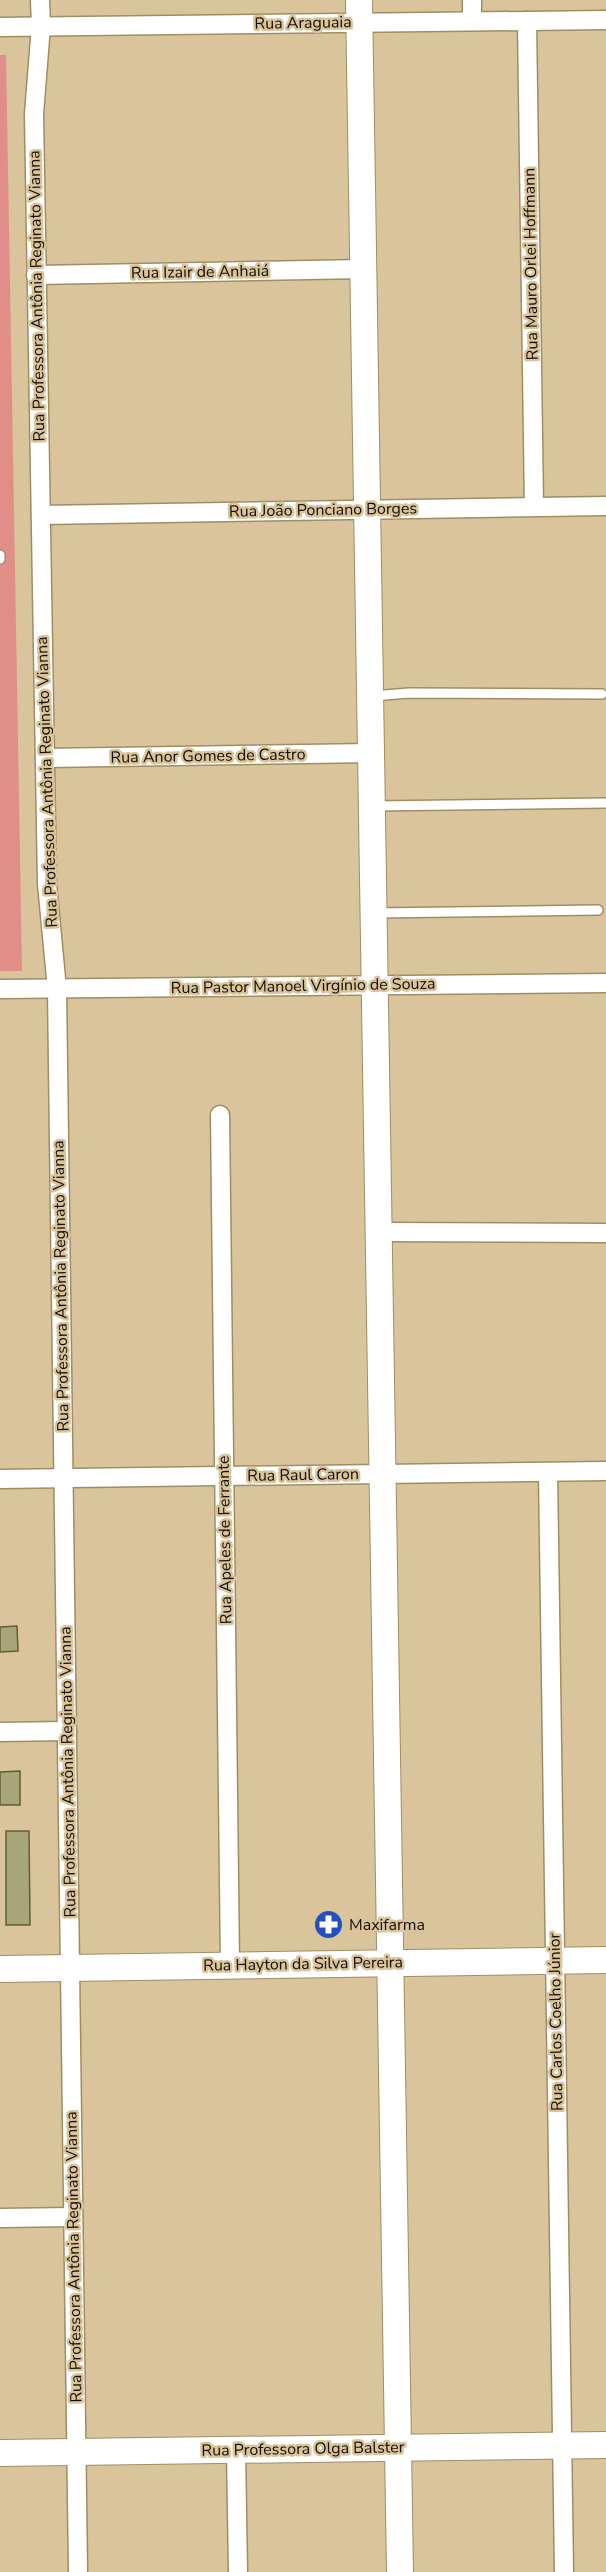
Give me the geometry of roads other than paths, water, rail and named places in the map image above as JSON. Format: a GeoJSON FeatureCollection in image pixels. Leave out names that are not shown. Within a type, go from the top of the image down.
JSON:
{"type":"FeatureCollection","features":[{"type":"Feature","properties":{"kind":"street","name":"Rua Professora Antônia Reginato Vianna"},"geometry":{"type":"LineString","coordinates":[[40,0],[41,26],[34,114],[36,275],[47,884],[57,989],[78,2572]]}},
{"type":"Feature","properties":{"kind":"street"},"geometry":{"type":"LineString","coordinates":[[472,0],[472,21]]}},
{"type":"Feature","properties":{"kind":"street","name":"Rua Araguaia"},"geometry":{"type":"LineString","coordinates":[[0,27],[359,11],[472,21],[606,20]]}},
{"type":"Feature","properties":{"kind":"street"},"geometry":{"type":"LineString","coordinates":[[359,11],[400,2572]]}},
{"type":"Feature","properties":{"kind":"street","name":"Rua Mauro Orlei Hoffmann"},"geometry":{"type":"LineString","coordinates":[[527,21],[534,507]]}},
{"type":"Feature","properties":{"kind":"street","name":"Rua Izair de Anhaiá"},"geometry":{"type":"LineString","coordinates":[[36,275],[363,269]]}},
{"type":"Feature","properties":{"kind":"street","name":"Rua João Ponciano Borges"},"geometry":{"type":"LineString","coordinates":[[41,515],[606,506]]}},
{"type":"Feature","properties":{"kind":"street","name":"Rua Anor Gomes de Castro"},"geometry":{"type":"LineString","coordinates":[[45,758],[371,753]]}},
{"type":"Feature","properties":{"kind":"street","name":"Rua Pastor Manoel Virgínio de Souza"},"geometry":{"type":"LineString","coordinates":[[0,989],[606,982]]}},
{"type":"Feature","properties":{"kind":"street","name":"Rua Apeles de Ferrante"},"geometry":{"type":"LineString","coordinates":[[220,1115],[231,1965]]}},
{"type":"Feature","properties":{"kind":"street"},"geometry":{"type":"LineString","coordinates":[[379,1232],[606,1233]]}},
{"type":"Feature","properties":{"kind":"street","name":"Rua Raul Caron"},"geometry":{"type":"LineString","coordinates":[[0,1479],[606,1471]]}},
{"type":"Feature","properties":{"kind":"street","name":"Rua Carlos Coelho Júnior"},"geometry":{"type":"LineString","coordinates":[[548,1472],[564,2572]]}},
{"type":"Feature","properties":{"kind":"street"},"geometry":{"type":"LineString","coordinates":[[0,1732],[67,1731]]}},
{"type":"Feature","properties":{"kind":"street","name":"Rua Hayton da Silva Pereira"},"geometry":{"type":"LineString","coordinates":[[0,1969],[606,1960]]}},
{"type":"Feature","properties":{"kind":"street"},"geometry":{"type":"LineString","coordinates":[[0,2218],[73,2217]]}},
{"type":"Feature","properties":{"kind":"street","name":"Rua Professora Olga Balster"},"geometry":{"type":"LineString","coordinates":[[0,2453],[606,2445]]}},
{"type":"Feature","properties":{"kind":"street"},"geometry":{"type":"LineString","coordinates":[[236,2450],[238,2572]]}},
{"type":"Feature","properties":{"kind":"lane"},"geometry":{"type":"LineString","coordinates":[[370,696],[409,693],[602,694]]}},
{"type":"Feature","properties":{"kind":"lane"},"geometry":{"type":"LineString","coordinates":[[372,806],[606,803]]}},
{"type":"Feature","properties":{"kind":"lane"},"geometry":{"type":"LineString","coordinates":[[374,913],[598,910]]}},
{"type":"Feature","properties":{"kind":"place","name":"Maxifarma"},"geometry":{"type":"Point","coordinates":[328,1925]}}]}
